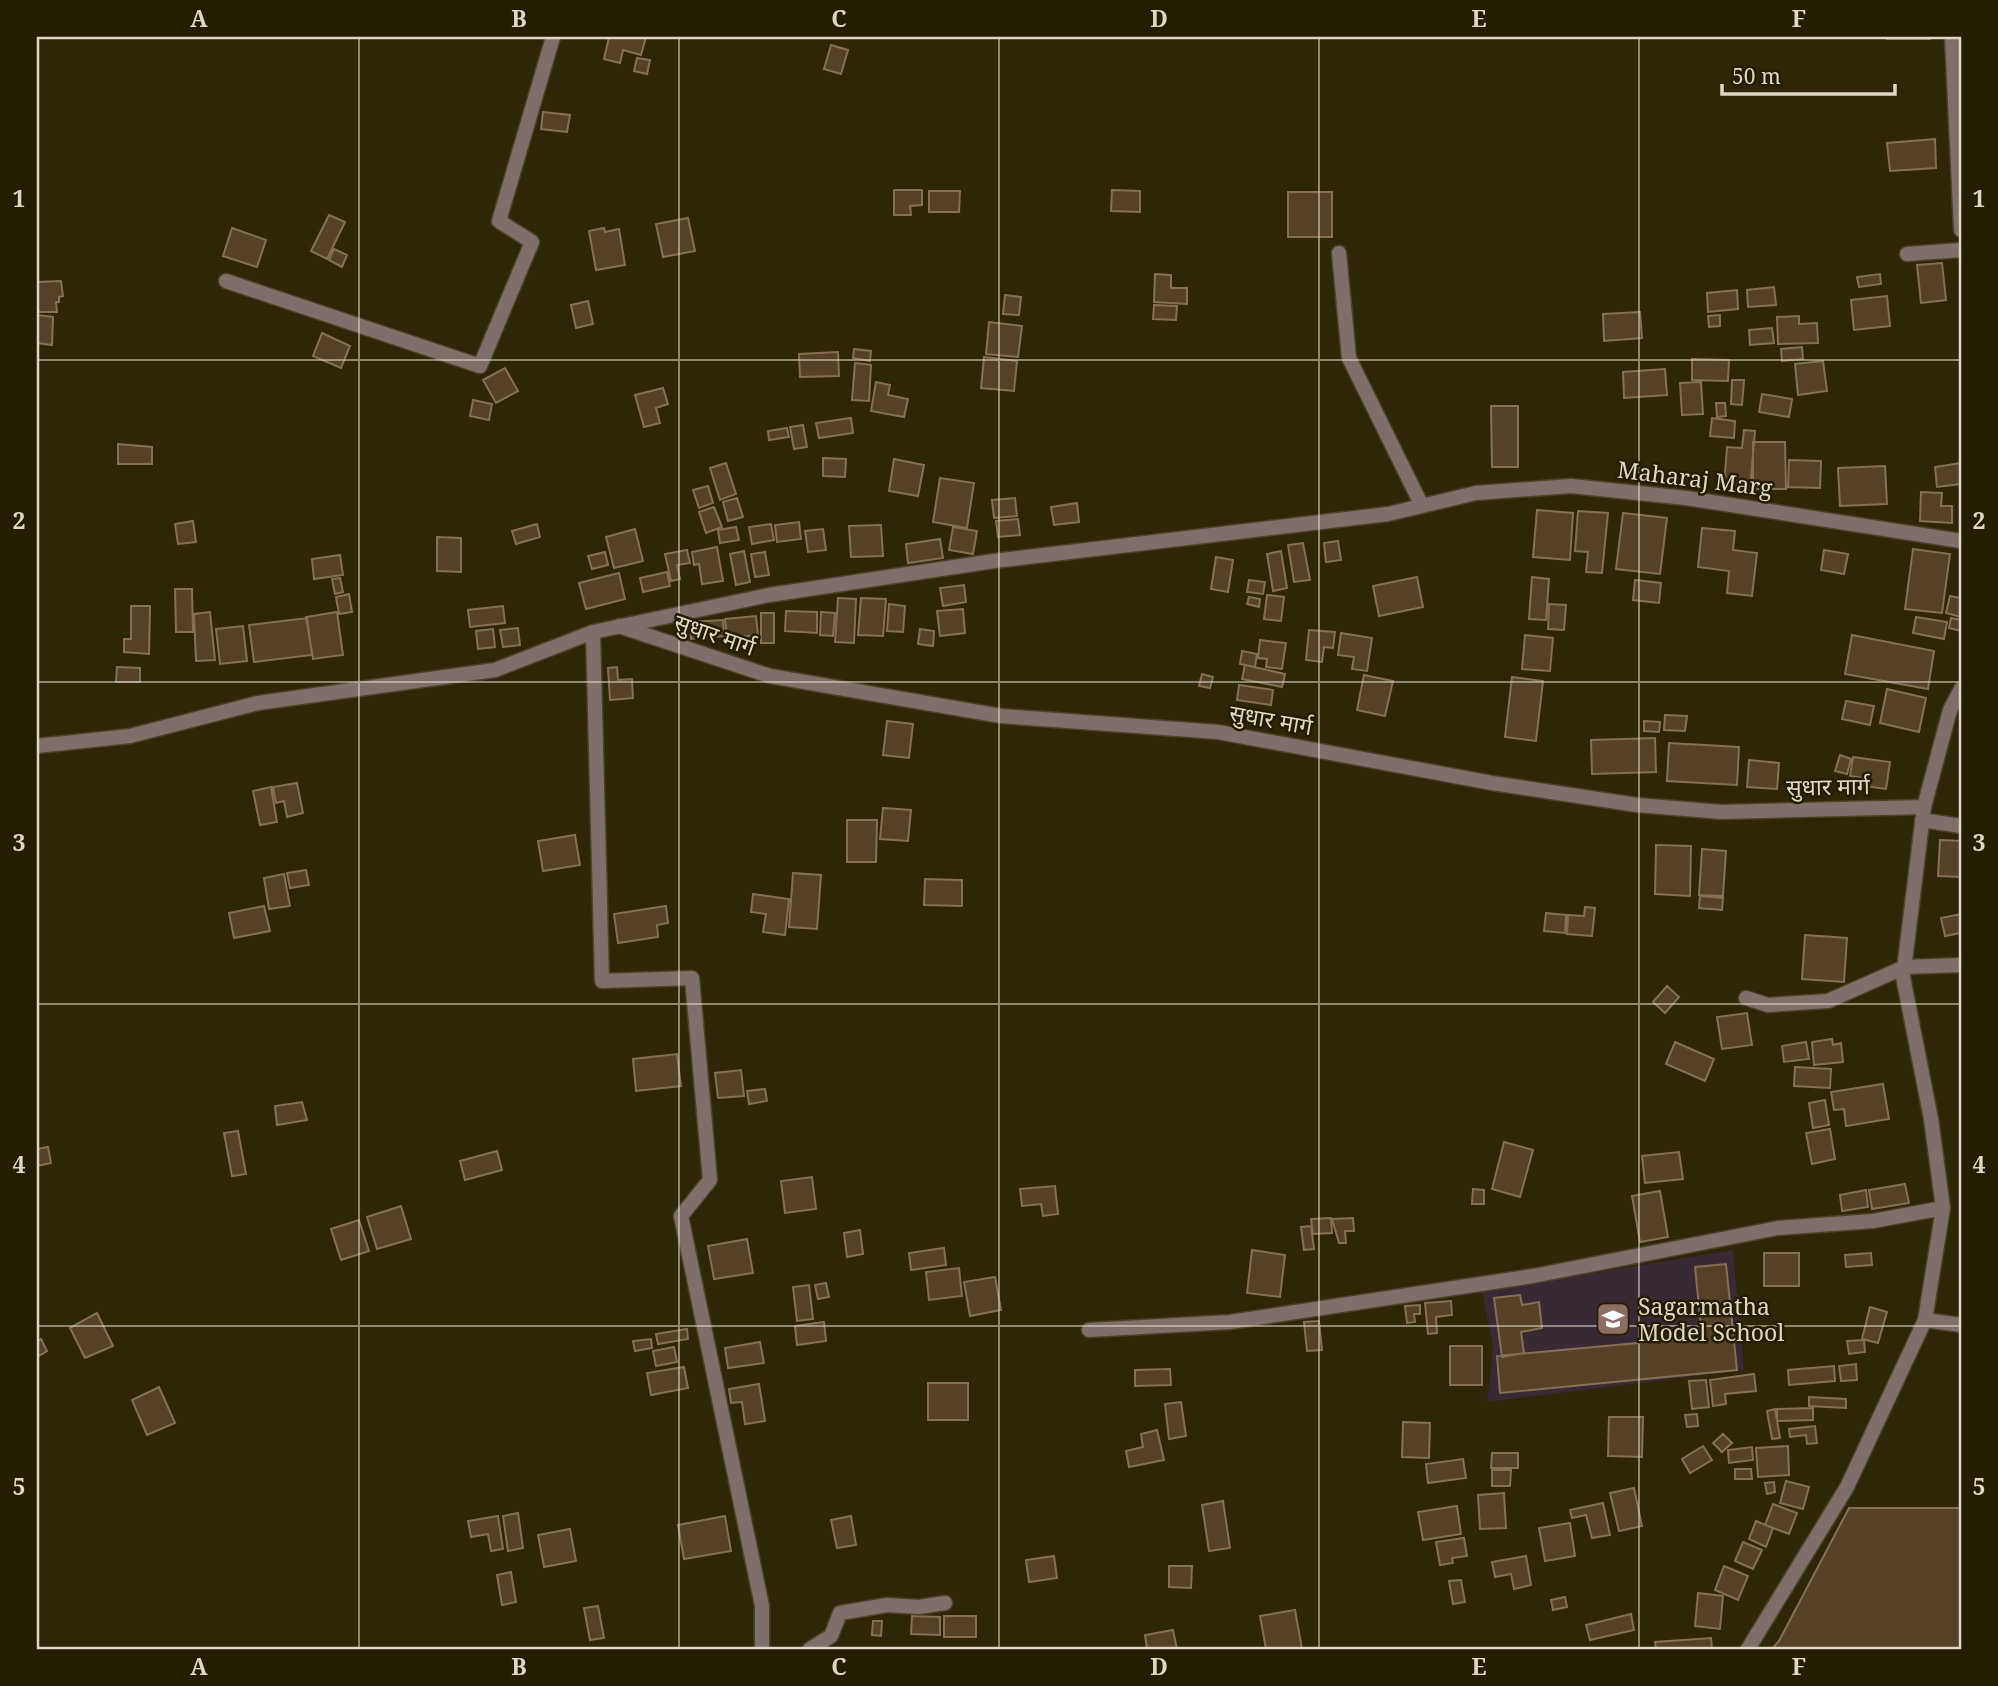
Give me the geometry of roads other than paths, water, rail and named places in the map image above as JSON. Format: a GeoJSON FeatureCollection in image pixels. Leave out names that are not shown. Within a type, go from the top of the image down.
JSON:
{"type":"FeatureCollection","features":[{"type":"Feature","properties":{"kind":"street"},"geometry":{"type":"LineString","coordinates":[[226,281],[480,366],[532,242],[499,221],[553,37]]}},
{"type":"Feature","properties":{"kind":"street"},"geometry":{"type":"LineString","coordinates":[[1952,37],[1961,230]]}},
{"type":"Feature","properties":{"kind":"street"},"geometry":{"type":"LineString","coordinates":[[1907,254],[1961,250]]}},
{"type":"Feature","properties":{"kind":"street"},"geometry":{"type":"LineString","coordinates":[[1339,253],[1349,358],[1422,506]]}},
{"type":"Feature","properties":{"kind":"street","name":"Maharaj Marg"},"geometry":{"type":"LineString","coordinates":[[37,746],[130,736],[258,703],[495,670],[617,625],[769,595],[954,567],[1388,514],[1476,493],[1571,486],[1686,498],[1961,541]]}},
{"type":"Feature","properties":{"kind":"street","name":"सुधार मार्ग"},"geometry":{"type":"LineString","coordinates":[[617,625],[783,679],[1001,716],[1218,732],[1492,783],[1637,805],[1722,812],[1923,814],[1961,826]]}},
{"type":"Feature","properties":{"kind":"street"},"geometry":{"type":"LineString","coordinates":[[593,632],[602,981],[692,978],[710,1180],[681,1216],[762,1606],[762,1649]]}},
{"type":"Feature","properties":{"kind":"street"},"geometry":{"type":"LineString","coordinates":[[1748,1649],[1847,1487],[1925,1320],[1944,1208],[1931,1119],[1903,977],[1923,814],[1950,710],[1961,689]]}},
{"type":"Feature","properties":{"kind":"street"},"geometry":{"type":"LineString","coordinates":[[1746,998],[1768,1005],[1828,1002],[1905,967],[1961,965]]}},
{"type":"Feature","properties":{"kind":"street"},"geometry":{"type":"LineString","coordinates":[[1089,1330],[1230,1322],[1533,1276],[1778,1228],[1873,1221],[1944,1208]]}},
{"type":"Feature","properties":{"kind":"street"},"geometry":{"type":"LineString","coordinates":[[1925,1320],[1961,1325]]}},
{"type":"Feature","properties":{"kind":"street"},"geometry":{"type":"LineString","coordinates":[[810,1649],[831,1636],[840,1613],[887,1605],[919,1607],[945,1603]]}},
{"type":"Feature","properties":{"kind":"place","name":"Sagarmatha Model School"},"geometry":{"type":"Point","coordinates":[1613,1319]}}]}
